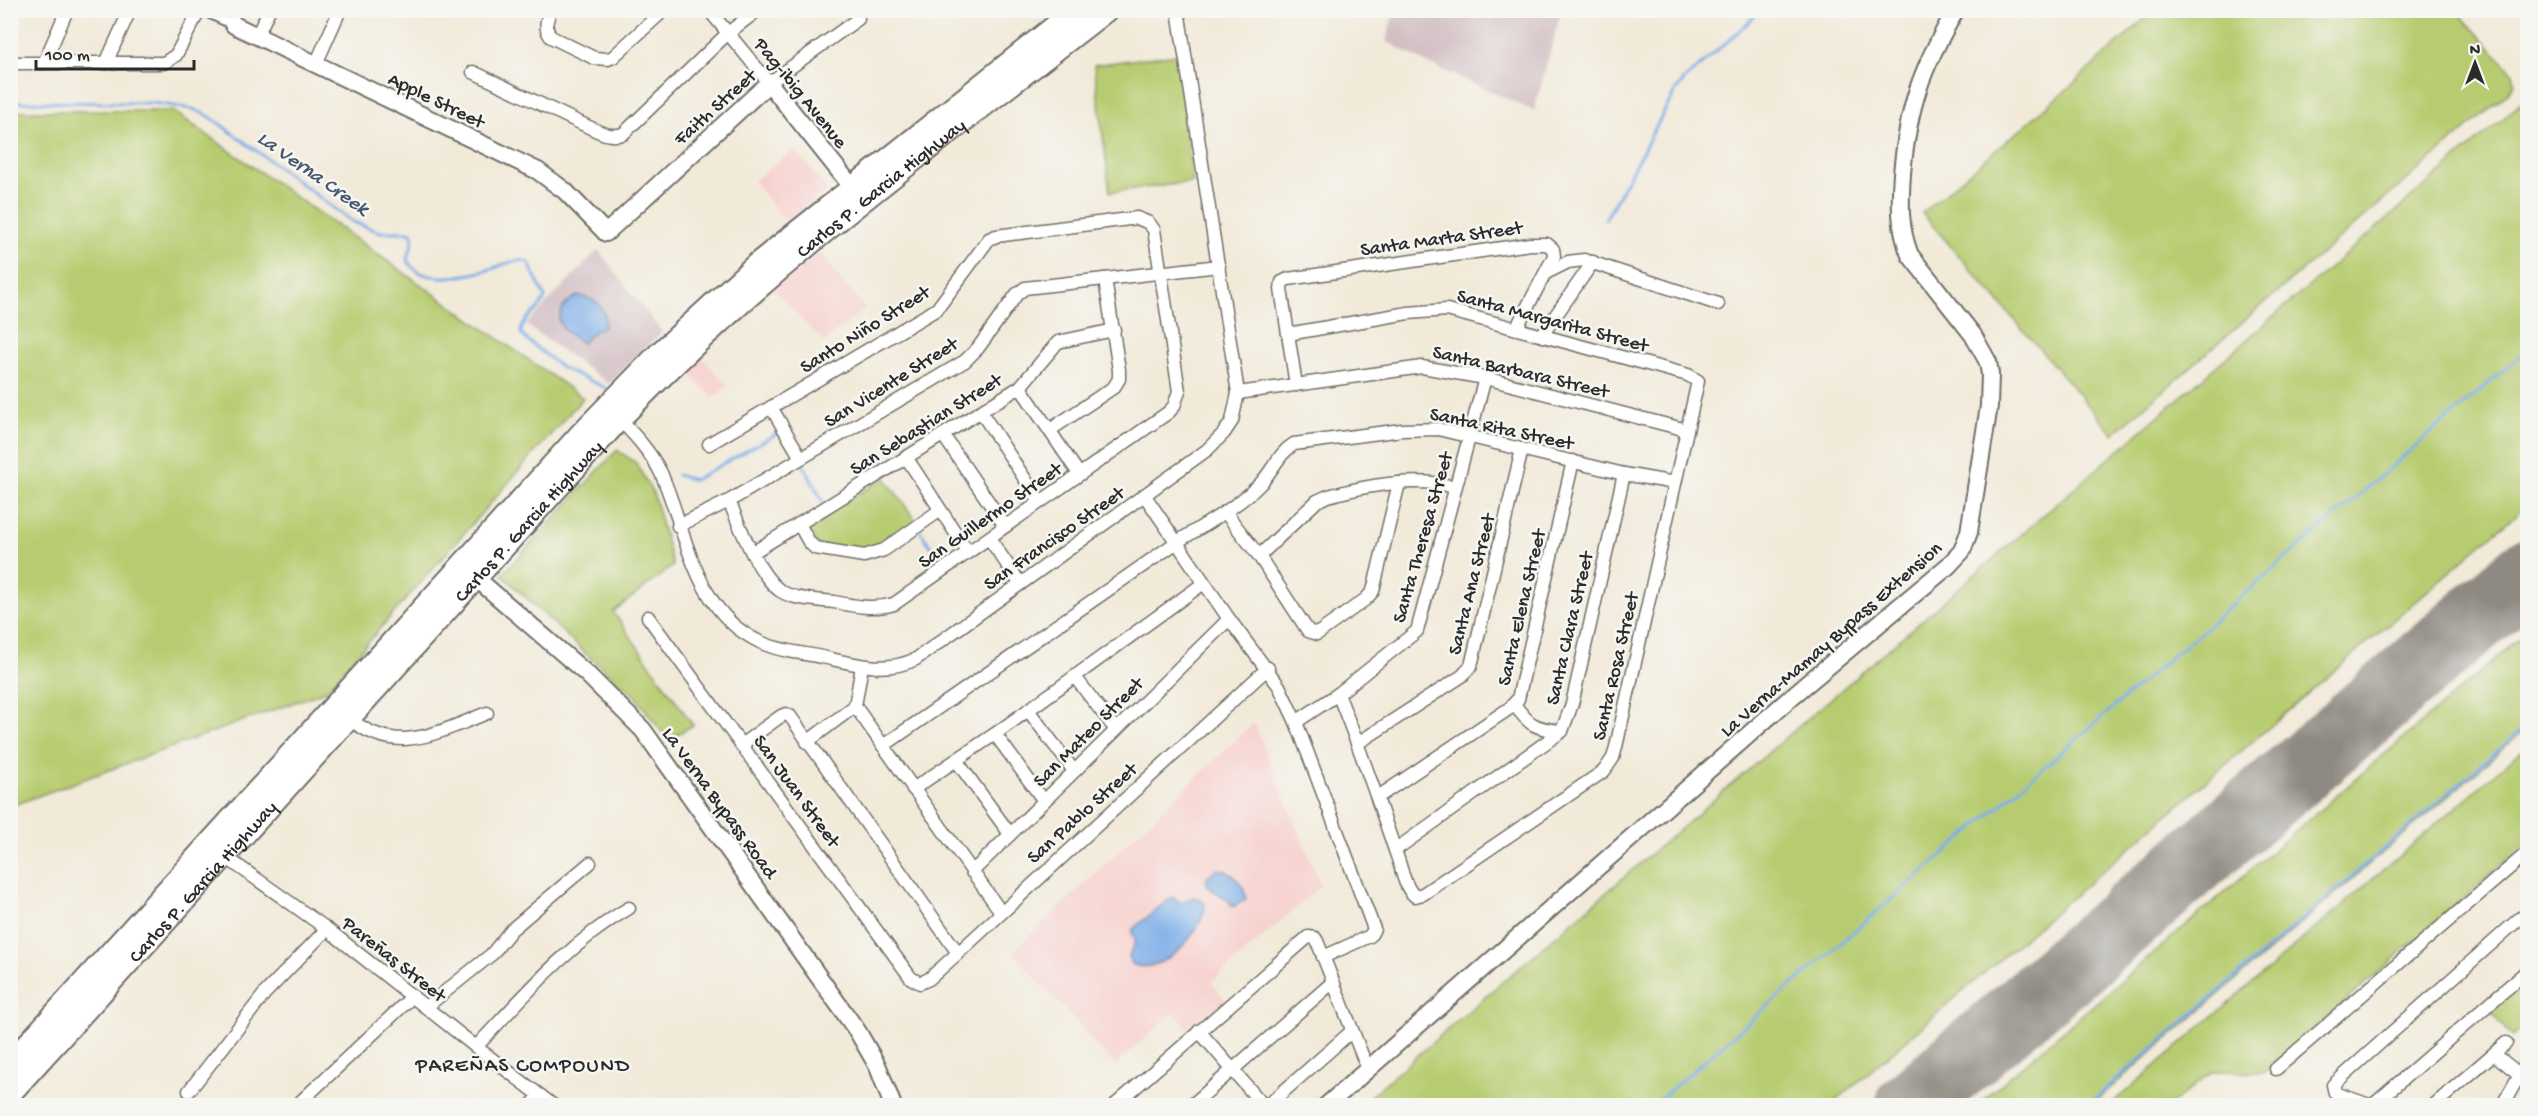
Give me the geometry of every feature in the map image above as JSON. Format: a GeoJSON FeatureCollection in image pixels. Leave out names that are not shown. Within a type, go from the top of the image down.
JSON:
{"type":"FeatureCollection","features":[{"type":"Feature","properties":{"kind":"highway","name":"Carlos P. Garcia Highway"},"geometry":{"type":"LineString","coordinates":[[964,110],[1076,10]]}},
{"type":"Feature","properties":{"kind":"highway","name":"Carlos P. Garcia Highway"},"geometry":{"type":"LineString","coordinates":[[10,1064],[128,949],[612,413],[673,363],[761,272],[857,193],[964,110],[1106,10]]}},
{"type":"Feature","properties":{"kind":"highway","name":"Carlos P. Garcia Highway"},"geometry":{"type":"LineString","coordinates":[[10,1093],[128,949]]}},
{"type":"Feature","properties":{"kind":"street"},"geometry":{"type":"LineString","coordinates":[[44,63],[67,10]]}},
{"type":"Feature","properties":{"kind":"street"},"geometry":{"type":"LineString","coordinates":[[106,63],[130,10]]}},
{"type":"Feature","properties":{"kind":"street"},"geometry":{"type":"LineString","coordinates":[[257,36],[268,10]]}},
{"type":"Feature","properties":{"kind":"street"},"geometry":{"type":"LineString","coordinates":[[316,64],[340,10]]}},
{"type":"Feature","properties":{"kind":"street"},"geometry":{"type":"LineString","coordinates":[[550,10],[546,23],[551,37],[601,59],[613,57],[664,10]]}},
{"type":"Feature","properties":{"kind":"street","name":"Pag-ibig Avenue"},"geometry":{"type":"LineString","coordinates":[[709,10],[857,193]]}},
{"type":"Feature","properties":{"kind":"street"},"geometry":{"type":"LineString","coordinates":[[473,72],[593,129],[609,136],[616,136],[623,134],[728,33],[758,10]]}},
{"type":"Feature","properties":{"kind":"street","name":"San Francisco Street"},"geometry":{"type":"LineString","coordinates":[[612,413],[639,440],[655,462],[678,526],[706,590],[730,621],[762,643],[862,666],[883,668],[902,666],[916,659],[1145,496],[1207,450],[1224,433],[1236,409],[1238,393],[1178,10]]}},
{"type":"Feature","properties":{"kind":"street","name":"La Verna-Mamay Bypass Extension"},"geometry":{"type":"LineString","coordinates":[[1326,1106],[1796,693],[1948,566],[1962,551],[1971,521],[1988,417],[1992,387],[1988,362],[1973,334],[1910,255],[1904,241],[1900,203],[1906,136],[1916,91],[1933,52],[1956,10]]}},
{"type":"Feature","properties":{"kind":"street"},"geometry":{"type":"LineString","coordinates":[[10,63],[168,61],[176,55],[202,11]]}},
{"type":"Feature","properties":{"kind":"street","name":"Apple Street"},"geometry":{"type":"LineString","coordinates":[[202,11],[226,26],[234,25],[538,171],[565,191],[606,233]]}},
{"type":"Feature","properties":{"kind":"street","name":"Faith Street"},"geometry":{"type":"LineString","coordinates":[[606,233],[769,83],[858,19]]}},
{"type":"Feature","properties":{"kind":"street","name":"Santo Niño Street"},"geometry":{"type":"LineString","coordinates":[[709,444],[937,309],[984,244],[996,236],[1137,218],[1149,223],[1154,230],[1161,272]]}},
{"type":"Feature","properties":{"kind":"street","name":"Santa Marta Street"},"geometry":{"type":"LineString","coordinates":[[1288,334],[1282,282],[1288,279],[1541,243],[1551,245],[1554,252],[1517,327]]}},
{"type":"Feature","properties":{"kind":"street"},"geometry":{"type":"LineString","coordinates":[[1545,273],[1568,262],[1584,260],[1718,304]]}},
{"type":"Feature","properties":{"kind":"street"},"geometry":{"type":"LineString","coordinates":[[1542,334],[1593,262]]}},
{"type":"Feature","properties":{"kind":"street","name":"San Vicente Street"},"geometry":{"type":"LineString","coordinates":[[678,526],[729,501],[965,361],[978,348],[1017,294],[1025,288],[1219,266]]}},
{"type":"Feature","properties":{"kind":"street","name":"San Guillermo Street"},"geometry":{"type":"LineString","coordinates":[[729,501],[752,553],[780,591],[791,595],[872,607],[894,604],[1169,412],[1178,398],[1179,391],[1161,272]]}},
{"type":"Feature","properties":{"kind":"street"},"geometry":{"type":"LineString","coordinates":[[1050,430],[1114,387],[1119,380],[1114,330],[1105,279]]}},
{"type":"Feature","properties":{"kind":"street","name":"Santa Margarita Street"},"geometry":{"type":"LineString","coordinates":[[1288,334],[1408,313],[1447,310],[1517,327],[1688,375],[1698,381]]}},
{"type":"Feature","properties":{"kind":"street","name":"San Sebastian Street"},"geometry":{"type":"LineString","coordinates":[[752,553],[1020,387],[1058,342],[1114,330]]}},
{"type":"Feature","properties":{"kind":"street"},"geometry":{"type":"LineString","coordinates":[[1288,334],[1296,385]]}},
{"type":"Feature","properties":{"kind":"street","name":"Santa Barbara Street"},"geometry":{"type":"LineString","coordinates":[[1238,393],[1411,367],[1432,368],[1485,378],[1687,430]]}},
{"type":"Feature","properties":{"kind":"street","name":"Santa Theresa Street"},"geometry":{"type":"LineString","coordinates":[[1296,722],[1338,693],[1417,631],[1485,378]]}},
{"type":"Feature","properties":{"kind":"street","name":"Santa Rosa Street"},"geometry":{"type":"LineString","coordinates":[[1395,850],[1410,892],[1415,896],[1423,894],[1609,766],[1616,747],[1698,381]]}},
{"type":"Feature","properties":{"kind":"street"},"geometry":{"type":"LineString","coordinates":[[1020,387],[1079,474]]}},
{"type":"Feature","properties":{"kind":"street"},"geometry":{"type":"LineString","coordinates":[[771,407],[801,458]]}},
{"type":"Feature","properties":{"kind":"street"},"geometry":{"type":"LineString","coordinates":[[981,412],[1040,502]]}},
{"type":"Feature","properties":{"kind":"street","name":"Santa Rita Street"},"geometry":{"type":"LineString","coordinates":[[883,746],[1177,542],[1225,512],[1261,483],[1284,451],[1302,441],[1429,428],[1624,474],[1675,483]]}},
{"type":"Feature","properties":{"kind":"street"},"geometry":{"type":"LineString","coordinates":[[943,435],[1005,526]]}},
{"type":"Feature","properties":{"kind":"street","name":"Santa Ana Street"},"geometry":{"type":"LineString","coordinates":[[1358,743],[1462,676],[1472,666],[1522,449]]}},
{"type":"Feature","properties":{"kind":"street"},"geometry":{"type":"LineString","coordinates":[[906,457],[939,511],[968,552]]}},
{"type":"Feature","properties":{"kind":"street","name":"Santa Elena Street"},"geometry":{"type":"LineString","coordinates":[[1378,797],[1514,704],[1521,694],[1573,461]]}},
{"type":"Feature","properties":{"kind":"street","name":"Santa Clara Street"},"geometry":{"type":"LineString","coordinates":[[1395,850],[1562,731],[1572,704],[1624,474]]}},
{"type":"Feature","properties":{"kind":"street"},"geometry":{"type":"LineString","coordinates":[[1259,556],[1317,501],[1337,493],[1399,483],[1429,482],[1454,488]]}},
{"type":"Feature","properties":{"kind":"street"},"geometry":{"type":"LineString","coordinates":[[1225,512],[1259,556],[1308,631],[1314,634],[1320,633],[1366,599],[1372,591],[1399,483]]}},
{"type":"Feature","properties":{"kind":"street"},"geometry":{"type":"LineString","coordinates":[[1145,496],[1229,618],[1268,668],[1296,722],[1374,929],[1370,936],[1323,957]]}},
{"type":"Feature","properties":{"kind":"street"},"geometry":{"type":"LineString","coordinates":[[799,524],[815,548],[864,556],[884,550],[939,511]]}},
{"type":"Feature","properties":{"kind":"street"},"geometry":{"type":"LineString","coordinates":[[989,538],[1020,583]]}},
{"type":"Feature","properties":{"kind":"street","name":"La Verna Bypass Road"},"geometry":{"type":"LineString","coordinates":[[469,572],[588,675],[643,730],[858,1032],[878,1067],[893,1106]]}},
{"type":"Feature","properties":{"kind":"street"},"geometry":{"type":"LineString","coordinates":[[913,789],[1075,677],[1204,583]]}},
{"type":"Feature","properties":{"kind":"street","name":"San Juan Street"},"geometry":{"type":"LineString","coordinates":[[648,617],[910,978],[920,983]]}},
{"type":"Feature","properties":{"kind":"street","name":"San Mateo Street"},"geometry":{"type":"LineString","coordinates":[[972,872],[1229,618]]}},
{"type":"Feature","properties":{"kind":"street"},"geometry":{"type":"LineString","coordinates":[[807,742],[855,706],[862,666]]}},
{"type":"Feature","properties":{"kind":"street","name":"San Pablo Street"},"geometry":{"type":"LineString","coordinates":[[920,983],[929,979],[958,954],[1268,668]]}},
{"type":"Feature","properties":{"kind":"street"},"geometry":{"type":"LineString","coordinates":[[1075,677],[1116,730]]}},
{"type":"Feature","properties":{"kind":"street"},"geometry":{"type":"LineString","coordinates":[[1338,693],[1378,797],[1395,850]]}},
{"type":"Feature","properties":{"kind":"street"},"geometry":{"type":"LineString","coordinates":[[1514,704],[1530,724],[1544,729],[1562,731]]}},
{"type":"Feature","properties":{"kind":"street"},"geometry":{"type":"LineString","coordinates":[[855,706],[1001,912]]}},
{"type":"Feature","properties":{"kind":"street"},"geometry":{"type":"LineString","coordinates":[[1028,710],[1074,771]]}},
{"type":"Feature","properties":{"kind":"street"},"geometry":{"type":"LineString","coordinates":[[342,713],[376,735],[406,741],[427,736],[487,713]]}},
{"type":"Feature","properties":{"kind":"street"},"geometry":{"type":"LineString","coordinates":[[741,744],[786,714],[790,717],[958,954]]}},
{"type":"Feature","properties":{"kind":"street"},"geometry":{"type":"LineString","coordinates":[[994,734],[1044,801]]}},
{"type":"Feature","properties":{"kind":"street"},"geometry":{"type":"LineString","coordinates":[[956,760],[1010,834]]}},
{"type":"Feature","properties":{"kind":"street","name":"Pareñas Street"},"geometry":{"type":"LineString","coordinates":[[217,851],[327,929],[554,1106]]}},
{"type":"Feature","properties":{"kind":"street"},"geometry":{"type":"LineString","coordinates":[[2276,1069],[2528,852]]}},
{"type":"Feature","properties":{"kind":"street"},"geometry":{"type":"LineString","coordinates":[[426,1007],[492,954],[512,930],[590,863]]}},
{"type":"Feature","properties":{"kind":"street"},"geometry":{"type":"LineString","coordinates":[[476,1047],[538,981],[595,929],[629,908]]}},
{"type":"Feature","properties":{"kind":"street"},"geometry":{"type":"LineString","coordinates":[[2528,910],[2333,1085],[2332,1089],[2372,1106],[2528,970]]}},
{"type":"Feature","properties":{"kind":"street"},"geometry":{"type":"LineString","coordinates":[[189,1091],[266,992],[327,929]]}},
{"type":"Feature","properties":{"kind":"street"},"geometry":{"type":"LineString","coordinates":[[1114,1106],[1305,939],[1311,937],[1317,941],[1368,1070]]}},
{"type":"Feature","properties":{"kind":"street"},"geometry":{"type":"LineString","coordinates":[[1191,1106],[1333,982]]}},
{"type":"Feature","properties":{"kind":"street"},"geometry":{"type":"LineString","coordinates":[[296,1106],[413,996]]}},
{"type":"Feature","properties":{"kind":"street"},"geometry":{"type":"LineString","coordinates":[[1199,1031],[1265,1106],[1352,1031]]}},
{"type":"Feature","properties":{"kind":"street"},"geometry":{"type":"LineString","coordinates":[[2433,1106],[2506,1043]]}},
{"type":"Feature","properties":{"kind":"street"},"geometry":{"type":"LineString","coordinates":[[2494,1054],[2519,1074]]}},
{"type":"Feature","properties":{"kind":"street"},"geometry":{"type":"LineString","coordinates":[[2502,1106],[2528,1060]]}},
{"type":"Feature","properties":{"kind":"street"},"geometry":{"type":"LineString","coordinates":[[530,1106],[541,1096]]}},
{"type":"Feature","properties":{"kind":"shaded area"},"geometry":{"type":"Polygon","coordinates":[[[1394,11],[1561,11],[1534,111],[1421,60],[1386,41],[1394,11]]]}},
{"type":"Feature","properties":{"kind":"shaded area"},"geometry":{"type":"Polygon","coordinates":[[[795,149],[828,190],[786,222],[753,181],[795,149]]]}},
{"type":"Feature","properties":{"kind":"shaded area"},"geometry":{"type":"Polygon","coordinates":[[[598,250],[662,332],[609,384],[526,325],[598,250]]]}},
{"type":"Feature","properties":{"kind":"shaded area"},"geometry":{"type":"Polygon","coordinates":[[[819,253],[865,308],[824,342],[773,289],[819,253]]]}},
{"type":"Feature","properties":{"kind":"shaded area"},"geometry":{"type":"Polygon","coordinates":[[[699,355],[728,386],[713,398],[685,369],[699,355]]]}},
{"type":"Feature","properties":{"kind":"shaded area"},"geometry":{"type":"Polygon","coordinates":[[[1254,723],[1321,886],[1211,982],[1228,1002],[1192,1033],[1174,1013],[1115,1065],[1012,952],[1254,723]]]}},
{"type":"Feature","properties":{"kind":"green space"},"geometry":{"type":"Polygon","coordinates":[[[2167,10],[2457,11],[2513,73],[2515,82],[2509,92],[2113,434],[1922,213],[2064,92],[2150,14],[2167,10]]]}},
{"type":"Feature","properties":{"kind":"green space"},"geometry":{"type":"Polygon","coordinates":[[[1177,54],[1193,182],[1110,192],[1094,65],[1177,54]]]}},
{"type":"Feature","properties":{"kind":"green space"},"geometry":{"type":"Polygon","coordinates":[[[2527,98],[2527,505],[1831,1105],[1360,1105],[2527,98]]]}},
{"type":"Feature","properties":{"kind":"green space"},"geometry":{"type":"Polygon","coordinates":[[[11,111],[173,111],[583,398],[325,691],[11,806],[11,111]]]}},
{"type":"Feature","properties":{"kind":"green space"},"geometry":{"type":"Polygon","coordinates":[[[617,450],[636,463],[653,493],[673,566],[613,612],[693,725],[668,740],[634,695],[586,654],[502,575],[617,450]]]}},
{"type":"Feature","properties":{"kind":"green space"},"geometry":{"type":"Polygon","coordinates":[[[885,478],[918,523],[886,544],[866,551],[819,546],[803,526],[885,478]]]}},
{"type":"Feature","properties":{"kind":"green space"},"geometry":{"type":"Polygon","coordinates":[[[2527,632],[2527,728],[2091,1105],[1977,1105],[2527,632]]]}},
{"type":"Feature","properties":{"kind":"green space"},"geometry":{"type":"Polygon","coordinates":[[[2527,746],[2527,843],[2264,1072],[2213,1071],[2170,1105],[2109,1106],[2527,746]]]}},
{"type":"Feature","properties":{"kind":"green space"},"geometry":{"type":"Polygon","coordinates":[[[2527,977],[2527,1024],[2512,1037],[2489,1010],[2527,977]]]}},
{"type":"Feature","properties":{"kind":"water"},"geometry":{"type":"Polygon","coordinates":[[[578,296],[590,299],[599,305],[605,321],[604,327],[595,331],[582,343],[564,330],[559,322],[564,306],[578,296]]]}},
{"type":"Feature","properties":{"kind":"water"},"geometry":{"type":"Polygon","coordinates":[[[1216,869],[1227,871],[1236,879],[1246,899],[1233,907],[1227,899],[1208,887],[1206,878],[1216,869]]]}},
{"type":"Feature","properties":{"kind":"water"},"geometry":{"type":"Polygon","coordinates":[[[1172,897],[1182,903],[1193,897],[1201,899],[1205,905],[1197,928],[1179,950],[1167,959],[1143,967],[1132,964],[1129,956],[1136,941],[1132,933],[1133,929],[1172,897]]]}},
{"type":"Feature","properties":{"kind":"waterway"},"geometry":{"type":"LineString","coordinates":[[1605,220],[1675,92],[1684,80],[1748,23],[1759,10]]}},
{"type":"Feature","properties":{"kind":"waterway","name":"La Verna Creek"},"geometry":{"type":"LineString","coordinates":[[10,102],[153,103],[193,109],[209,116],[353,222],[380,232],[411,232],[413,242],[407,259],[413,268],[422,273],[433,276],[457,276],[481,272],[514,261],[528,262],[545,297],[540,307],[525,322],[521,333],[562,368],[606,388]]}},
{"type":"Feature","properties":{"kind":"waterway"},"geometry":{"type":"LineString","coordinates":[[1652,1106],[2528,349]]}},
{"type":"Feature","properties":{"kind":"waterway","name":"La Verna Creek"},"geometry":{"type":"LineString","coordinates":[[677,475],[694,480],[780,432]]}},
{"type":"Feature","properties":{"kind":"waterway","name":"La Verna Creek"},"geometry":{"type":"LineString","coordinates":[[804,466],[823,502]]}},
{"type":"Feature","properties":{"kind":"waterway","name":"La Verna Creek"},"geometry":{"type":"LineString","coordinates":[[920,531],[944,565]]}},
{"type":"Feature","properties":{"kind":"waterway"},"geometry":{"type":"LineString","coordinates":[[2086,1106],[2528,724]]}},
{"type":"Feature","properties":{"kind":"runway"},"geometry":{"type":"LineString","coordinates":[[1910,1106],[2528,573]]}},
{"type":"Feature","properties":{"kind":"district","name":"PAREÑAS COMPOUND"},"geometry":{"type":"Point","coordinates":[523,1064]}}]}
